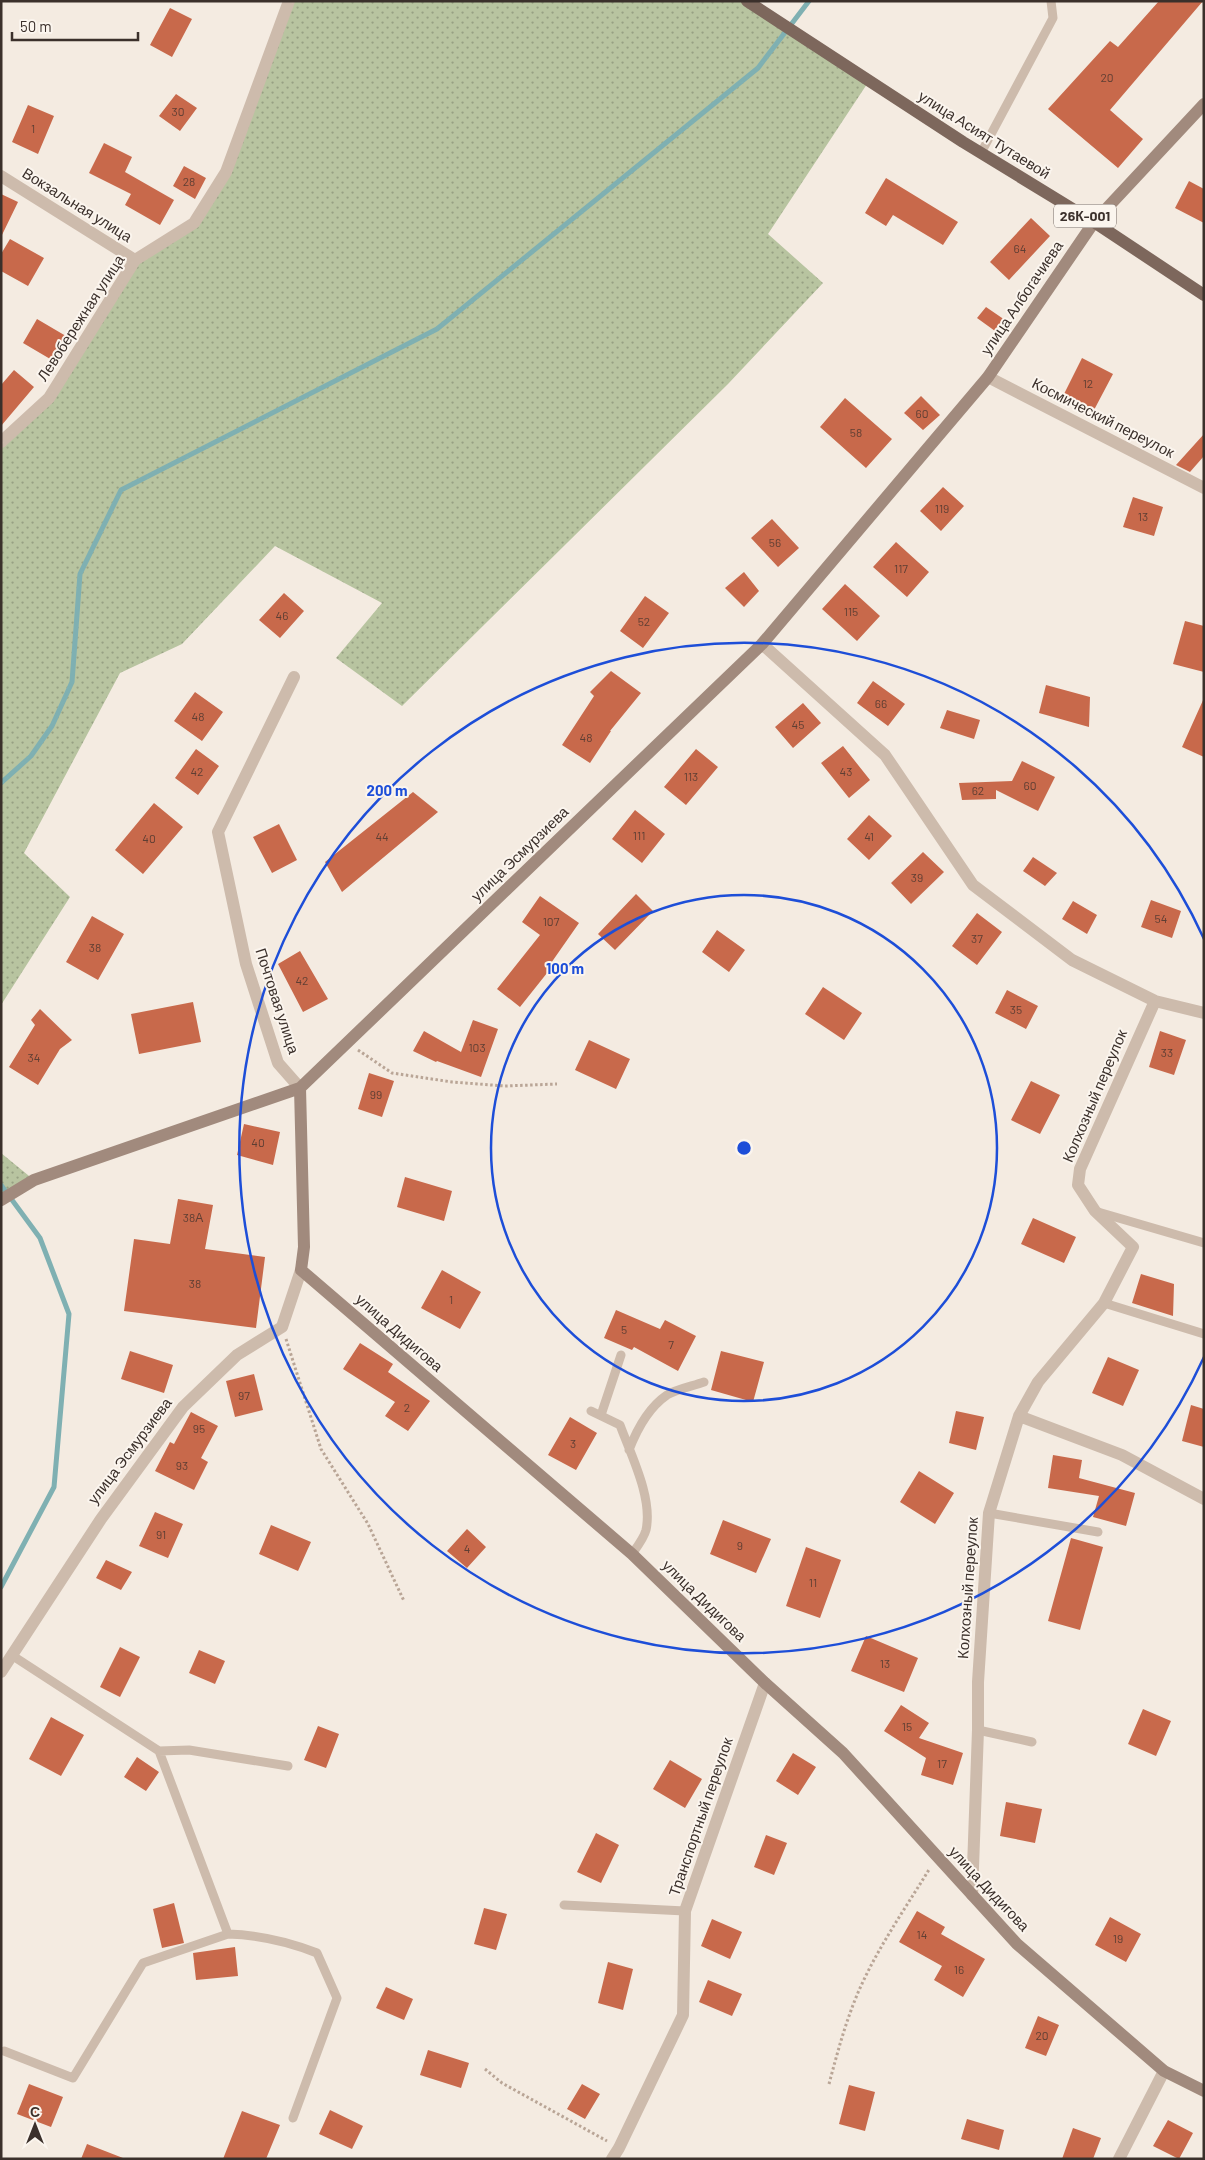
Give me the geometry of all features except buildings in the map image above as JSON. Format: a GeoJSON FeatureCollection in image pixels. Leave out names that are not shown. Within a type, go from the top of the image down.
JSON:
{"type":"FeatureCollection","features":[{"type":"Feature","properties":{"kind":"main road","name":"улица Асият Тутаевой"},"geometry":{"type":"LineString","coordinates":[[747,1],[981,153],[1094,222],[1204,295]]}},
{"type":"Feature","properties":{"kind":"street","name":"Левобережная улица"},"geometry":{"type":"LineString","coordinates":[[1,442],[49,398],[134,260],[194,223],[226,172],[289,1]]}},
{"type":"Feature","properties":{"kind":"street","name":"улица Албогачиева"},"geometry":{"type":"LineString","coordinates":[[762,644],[988,377],[1094,222],[1204,104]]}},
{"type":"Feature","properties":{"kind":"street","name":"Вокзальная улица"},"geometry":{"type":"LineString","coordinates":[[1,176],[134,260]]}},
{"type":"Feature","properties":{"kind":"street","name":"Космический переулок"},"geometry":{"type":"LineString","coordinates":[[988,377],[1204,488]]}},
{"type":"Feature","properties":{"kind":"street"},"geometry":{"type":"LineString","coordinates":[[762,644],[885,755],[973,885],[1072,960],[1154,1000],[1204,1013]]}},
{"type":"Feature","properties":{"kind":"street","name":"улица Эсмурзиева"},"geometry":{"type":"LineString","coordinates":[[300,1088],[762,644]]}},
{"type":"Feature","properties":{"kind":"street","name":"Почтовая улица"},"geometry":{"type":"LineString","coordinates":[[294,677],[218,832],[246,964],[278,1063],[300,1088]]}},
{"type":"Feature","properties":{"kind":"street","name":"Колхозный переулок"},"geometry":{"type":"LineString","coordinates":[[972,1895],[978,1682],[989,1513],[1019,1416],[1038,1382],[1104,1303],[1132,1248],[1095,1211],[1078,1185],[1080,1169],[1154,1000]]}},
{"type":"Feature","properties":{"kind":"street"},"geometry":{"type":"LineString","coordinates":[[1,1200],[34,1180],[300,1088],[304,1248],[301,1270],[282,1327]]}},
{"type":"Feature","properties":{"kind":"street","name":"улица Дидигова"},"geometry":{"type":"LineString","coordinates":[[301,1270],[632,1554],[765,1683],[843,1753],[1017,1944],[1164,2071],[1204,2091]]}},
{"type":"Feature","properties":{"kind":"street","name":"улица Эсмурзиева"},"geometry":{"type":"LineString","coordinates":[[1,1672],[101,1518],[183,1407],[237,1355],[282,1327]]}},
{"type":"Feature","properties":{"kind":"street"},"geometry":{"type":"LineString","coordinates":[[1019,1416],[1122,1454],[1204,1499]]}},
{"type":"Feature","properties":{"kind":"street","name":"Транспортный переулок"},"geometry":{"type":"LineString","coordinates":[[616,2154],[683,2016],[685,1911],[765,1683]]}},
{"type":"Feature","properties":{"kind":"street"},"geometry":{"type":"LineString","coordinates":[[1119,2159],[1164,2071]]}},
{"type":"Feature","properties":{"kind":"lane"},"geometry":{"type":"LineString","coordinates":[[981,153],[1053,18],[1052,1]]}},
{"type":"Feature","properties":{"kind":"lane"},"geometry":{"type":"LineString","coordinates":[[1095,1211],[1204,1243]]}},
{"type":"Feature","properties":{"kind":"lane"},"geometry":{"type":"LineString","coordinates":[[1104,1303],[1204,1334]]}},
{"type":"Feature","properties":{"kind":"lane"},"geometry":{"type":"LineString","coordinates":[[601,1415],[621,1355]]}},
{"type":"Feature","properties":{"kind":"lane"},"geometry":{"type":"LineString","coordinates":[[629,1450],[636,1432],[652,1408],[668,1394],[704,1382]]}},
{"type":"Feature","properties":{"kind":"lane"},"geometry":{"type":"LineString","coordinates":[[591,1410],[620,1425],[644,1493],[648,1513],[646,1532],[632,1554]]}},
{"type":"Feature","properties":{"kind":"lane"},"geometry":{"type":"LineString","coordinates":[[989,1513],[1098,1532]]}},
{"type":"Feature","properties":{"kind":"lane"},"geometry":{"type":"LineString","coordinates":[[13,1656],[159,1751],[189,1750],[288,1766]]}},
{"type":"Feature","properties":{"kind":"lane"},"geometry":{"type":"LineString","coordinates":[[978,1730],[1032,1742]]}},
{"type":"Feature","properties":{"kind":"lane"},"geometry":{"type":"LineString","coordinates":[[159,1751],[228,1934]]}},
{"type":"Feature","properties":{"kind":"lane"},"geometry":{"type":"LineString","coordinates":[[564,1905],[685,1911]]}},
{"type":"Feature","properties":{"kind":"lane"},"geometry":{"type":"LineString","coordinates":[[4,2051],[72,2078],[142,1963],[228,1934],[252,1935],[289,1942],[317,1953],[337,1998],[293,2118]]}},
{"type":"Feature","properties":{"kind":"path"},"geometry":{"type":"LineString","coordinates":[[347,1043],[392,1073],[452,1082],[505,1086],[557,1084]]}},
{"type":"Feature","properties":{"kind":"path"},"geometry":{"type":"LineString","coordinates":[[282,1327],[321,1449],[368,1524],[404,1601]]}},
{"type":"Feature","properties":{"kind":"path"},"geometry":{"type":"LineString","coordinates":[[829,2084],[843,2032],[857,1994],[877,1954],[936,1857]]}},
{"type":"Feature","properties":{"kind":"path"},"geometry":{"type":"LineString","coordinates":[[485,2069],[502,2083],[616,2154]]}},
{"type":"Feature","properties":{"kind":"green space"},"geometry":{"type":"Polygon","coordinates":[[[289,1],[747,1],[869,81],[768,234],[823,283],[728,384],[402,706],[336,658],[382,603],[275,546],[182,644],[120,673],[24,853],[70,897],[1,1005],[1,442],[49,398],[135,260],[194,223],[226,172],[289,1]]]}},
{"type":"Feature","properties":{"kind":"green space"},"geometry":{"type":"Polygon","coordinates":[[[1,1153],[34,1180],[1,1200],[1,1153]]]}},
{"type":"Feature","properties":{"kind":"waterway"},"geometry":{"type":"LineString","coordinates":[[1,783],[31,756],[52,726],[72,682],[80,574],[121,490],[437,329],[758,68],[809,1]]}},
{"type":"Feature","properties":{"kind":"waterway"},"geometry":{"type":"LineString","coordinates":[[1,1185],[40,1238],[69,1314],[54,1487],[1,1587]]}}]}
